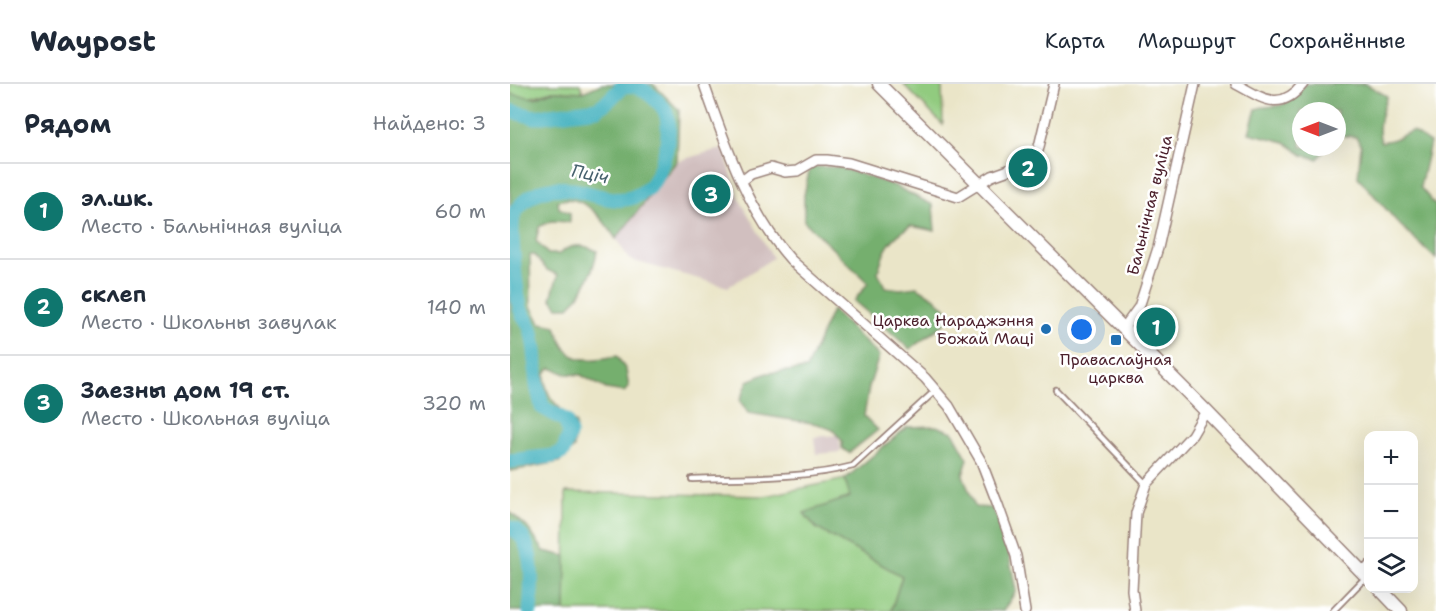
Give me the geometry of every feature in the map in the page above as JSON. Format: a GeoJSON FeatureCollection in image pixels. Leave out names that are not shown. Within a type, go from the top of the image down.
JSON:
{"type":"FeatureCollection","features":[{"type":"Feature","properties":{"kind":"street"},"geometry":{"type":"LineString","coordinates":[[704,84],[742,180],[771,236],[790,260],[872,331],[936,390],[949,406],[980,459],[1016,556],[1025,611]]}},
{"type":"Feature","properties":{"kind":"street"},"geometry":{"type":"LineString","coordinates":[[879,84],[1364,570]]}},
{"type":"Feature","properties":{"kind":"street"},"geometry":{"type":"LineString","coordinates":[[742,180],[751,174],[771,168],[785,172],[797,171],[816,160],[849,164],[958,196],[1037,155],[1054,84]]}},
{"type":"Feature","properties":{"kind":"street","name":"Бальнічная вуліца"},"geometry":{"type":"LineString","coordinates":[[1123,329],[1139,307],[1158,248],[1195,84]]}},
{"type":"Feature","properties":{"kind":"street"},"geometry":{"type":"LineString","coordinates":[[1236,84],[1270,101],[1284,100],[1295,94],[1303,84]]}},
{"type":"Feature","properties":{"kind":"street"},"geometry":{"type":"LineString","coordinates":[[1135,611],[1132,590],[1136,513],[1146,484],[1192,435],[1206,411]]}},
{"type":"Feature","properties":{"kind":"street"},"geometry":{"type":"LineString","coordinates":[[1384,593],[1401,611]]}},
{"type":"Feature","properties":{"kind":"lane"},"geometry":{"type":"LineString","coordinates":[[692,479],[768,476],[853,466],[936,390]]}},
{"type":"Feature","properties":{"kind":"lane"},"geometry":{"type":"LineString","coordinates":[[1056,390],[1146,484]]}},
{"type":"Feature","properties":{"kind":"lane"},"geometry":{"type":"LineString","coordinates":[[1333,611],[1364,574]]}},
{"type":"Feature","properties":{"kind":"shaded area"},"geometry":{"type":"Polygon","coordinates":[[[723,148],[740,200],[773,258],[728,287],[630,260],[616,239],[677,161],[723,148]]]}},
{"type":"Feature","properties":{"kind":"shaded area"},"geometry":{"type":"Polygon","coordinates":[[[838,435],[841,452],[816,454],[814,437],[838,435]]]}},
{"type":"Feature","properties":{"kind":"green space"},"geometry":{"type":"Polygon","coordinates":[[[510,84],[580,84],[583,92],[553,91],[522,98],[510,94],[510,84]]]}},
{"type":"Feature","properties":{"kind":"green space"},"geometry":{"type":"Polygon","coordinates":[[[601,84],[653,84],[679,110],[677,161],[616,239],[592,209],[576,200],[558,201],[559,208],[570,213],[570,222],[551,221],[539,227],[536,241],[548,254],[559,254],[573,246],[587,247],[597,251],[595,259],[591,274],[580,295],[569,307],[558,307],[551,298],[558,275],[547,270],[534,255],[530,255],[531,306],[540,323],[556,326],[565,348],[577,358],[594,359],[617,356],[626,370],[629,387],[624,392],[606,389],[581,375],[566,374],[551,368],[545,373],[547,390],[554,402],[576,424],[574,448],[559,462],[510,471],[510,94],[535,98],[552,91],[583,92],[601,84]]]}},
{"type":"Feature","properties":{"kind":"green space"},"geometry":{"type":"Polygon","coordinates":[[[903,84],[942,84],[943,125],[903,84]]]}},
{"type":"Feature","properties":{"kind":"green space"},"geometry":{"type":"Polygon","coordinates":[[[1305,84],[1366,84],[1387,96],[1379,125],[1381,142],[1412,131],[1430,143],[1420,187],[1436,206],[1436,259],[1398,223],[1358,177],[1361,145],[1356,137],[1346,136],[1346,102],[1292,102],[1292,147],[1285,142],[1249,133],[1256,109],[1284,104],[1305,84]]]}},
{"type":"Feature","properties":{"kind":"green space"},"geometry":{"type":"Polygon","coordinates":[[[810,167],[838,167],[893,185],[933,205],[935,231],[911,226],[904,230],[889,245],[878,272],[885,287],[900,289],[917,287],[934,297],[950,313],[944,324],[910,349],[854,301],[868,283],[804,221],[804,195],[810,167]]]}},
{"type":"Feature","properties":{"kind":"green space"},"geometry":{"type":"Polygon","coordinates":[[[832,310],[879,356],[869,387],[864,416],[878,430],[849,453],[842,448],[842,441],[833,430],[818,424],[748,413],[740,401],[748,381],[767,373],[806,369],[832,310]]]}},
{"type":"Feature","properties":{"kind":"green space"},"geometry":{"type":"Polygon","coordinates":[[[936,426],[953,432],[968,459],[963,475],[975,507],[992,508],[1005,534],[1016,591],[1003,611],[891,611],[902,576],[816,528],[804,513],[850,497],[845,479],[907,427],[936,426]]]}},
{"type":"Feature","properties":{"kind":"green space"},"geometry":{"type":"Polygon","coordinates":[[[845,479],[851,497],[804,513],[816,528],[902,576],[891,611],[565,611],[566,492],[765,496],[845,479]]]}},
{"type":"Feature","properties":{"kind":"green space"},"geometry":{"type":"Polygon","coordinates":[[[510,512],[527,527],[544,551],[566,556],[565,611],[510,611],[510,512]]]}},
{"type":"Feature","properties":{"kind":"waterway","name":"Пціч"},"geometry":{"type":"LineString","coordinates":[[510,111],[535,117],[597,109],[623,86],[630,85],[645,91],[661,105],[667,117],[668,128],[666,151],[658,173],[647,189],[634,197],[605,198],[576,190],[561,188],[545,190],[527,199],[514,214],[512,235],[516,287],[522,314],[532,333],[537,385],[542,407],[565,420],[570,433],[563,452],[553,456],[510,461]]}},
{"type":"Feature","properties":{"kind":"waterway","name":"Пціч"},"geometry":{"type":"LineString","coordinates":[[510,528],[518,533],[528,552],[531,577],[530,611]]}},
{"type":"Feature","properties":{"kind":"place","name":"склеп"},"geometry":{"type":"Point","coordinates":[1028,168]}},
{"type":"Feature","properties":{"kind":"place","name":"Заезны дом 19 ст."},"geometry":{"type":"Point","coordinates":[711,194]}},
{"type":"Feature","properties":{"kind":"place","name":"эл.шк."},"geometry":{"type":"Point","coordinates":[1156,327]}},
{"type":"Feature","properties":{"kind":"place","name":"Царква Нараджэння Божай Маці"},"geometry":{"type":"Point","coordinates":[1046,329]}},
{"type":"Feature","properties":{"kind":"place","name":"Праваслаўная царква"},"geometry":{"type":"Point","coordinates":[1116,340]}}]}
